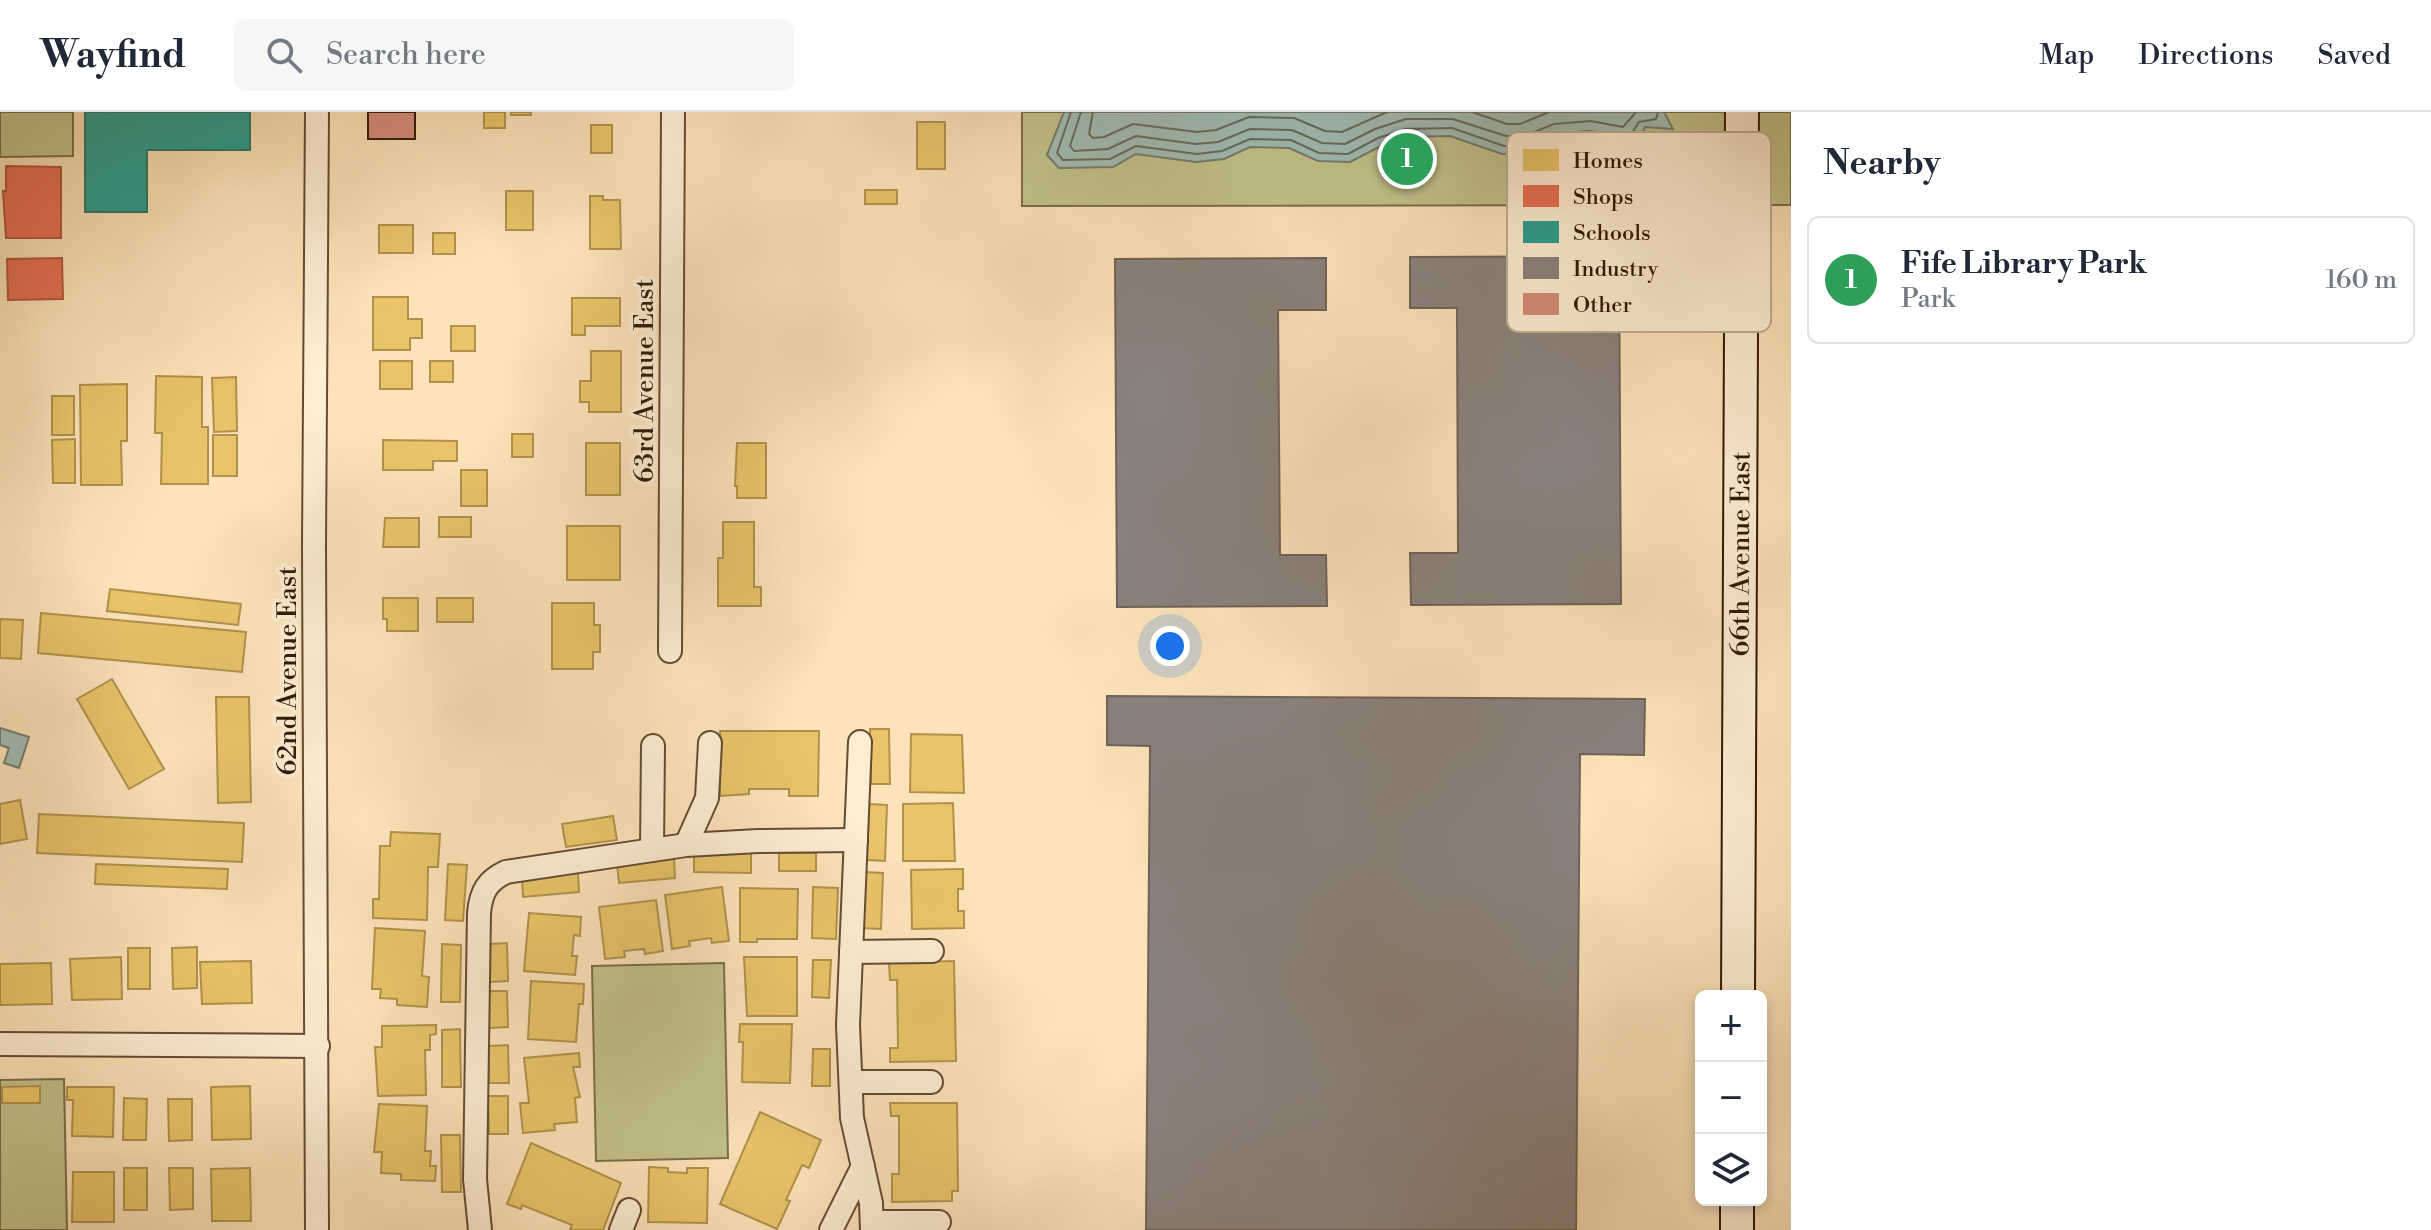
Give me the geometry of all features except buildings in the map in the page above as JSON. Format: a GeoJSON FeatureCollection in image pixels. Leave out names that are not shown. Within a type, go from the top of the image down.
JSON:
{"type":"FeatureCollection","features":[{"type":"Feature","properties":{"kind":"street","name":"62nd Avenue East"},"geometry":{"type":"LineString","coordinates":[[317,112],[314,621],[317,1230]]}},
{"type":"Feature","properties":{"kind":"street","name":"63rd Avenue East"},"geometry":{"type":"LineString","coordinates":[[670,651],[673,112]]}},
{"type":"Feature","properties":{"kind":"street","name":"66th Avenue East"},"geometry":{"type":"LineString","coordinates":[[1742,112],[1742,132]]}},
{"type":"Feature","properties":{"kind":"street","name":"66th Avenue East"},"geometry":{"type":"LineString","coordinates":[[1738,990],[1741,332]]}},
{"type":"Feature","properties":{"kind":"street"},"geometry":{"type":"LineString","coordinates":[[860,742],[848,1025],[852,1118],[871,1203],[872,1226],[939,1222]]}},
{"type":"Feature","properties":{"kind":"street"},"geometry":{"type":"LineString","coordinates":[[686,845],[707,798],[710,743]]}},
{"type":"Feature","properties":{"kind":"street"},"geometry":{"type":"LineString","coordinates":[[652,850],[653,746]]}},
{"type":"Feature","properties":{"kind":"street"},"geometry":{"type":"LineString","coordinates":[[480,1230],[475,1179],[479,913],[483,891],[490,882],[506,872],[686,845],[856,840]]}},
{"type":"Feature","properties":{"kind":"street"},"geometry":{"type":"LineString","coordinates":[[851,952],[932,951]]}},
{"type":"Feature","properties":{"kind":"street"},"geometry":{"type":"LineString","coordinates":[[0,1044],[318,1046]]}},
{"type":"Feature","properties":{"kind":"street"},"geometry":{"type":"LineString","coordinates":[[851,1082],[931,1082]]}},
{"type":"Feature","properties":{"kind":"street"},"geometry":{"type":"LineString","coordinates":[[831,1230],[863,1166]]}},
{"type":"Feature","properties":{"kind":"street"},"geometry":{"type":"LineString","coordinates":[[1737,1206],[1737,1230]]}},
{"type":"Feature","properties":{"kind":"shaded area"},"geometry":{"type":"Polygon","coordinates":[[[0,112],[73,112],[73,156],[0,157],[0,112]]]}},
{"type":"Feature","properties":{"kind":"shaded area"},"geometry":{"type":"Polygon","coordinates":[[[1022,112],[1791,112],[1791,205],[1771,205],[1771,132],[1507,132],[1507,205],[1022,206],[1022,112]]]}},
{"type":"Feature","properties":{"kind":"shaded area"},"geometry":{"type":"Polygon","coordinates":[[[724,963],[728,1158],[596,1161],[592,966],[724,963]]]}},
{"type":"Feature","properties":{"kind":"shaded area"},"geometry":{"type":"Polygon","coordinates":[[[64,1079],[67,1230],[0,1230],[0,1080],[64,1079]]]}},
{"type":"Feature","properties":{"kind":"water"},"geometry":{"type":"Polygon","coordinates":[[[1064,112],[1664,112],[1673,129],[1645,127],[1643,132],[1507,132],[1507,154],[1450,136],[1406,137],[1350,162],[1318,161],[1289,148],[1250,147],[1224,159],[1196,162],[1136,154],[1113,167],[1059,168],[1047,155],[1064,112]]]}},
{"type":"Feature","properties":{"kind":"water"},"geometry":{"type":"Polygon","coordinates":[[[0,728],[29,737],[19,768],[4,763],[9,748],[0,745],[0,728]]]}},
{"type":"Feature","properties":{"kind":"place","name":"Fife Library Park"},"geometry":{"type":"Point","coordinates":[1407,159]}}]}
